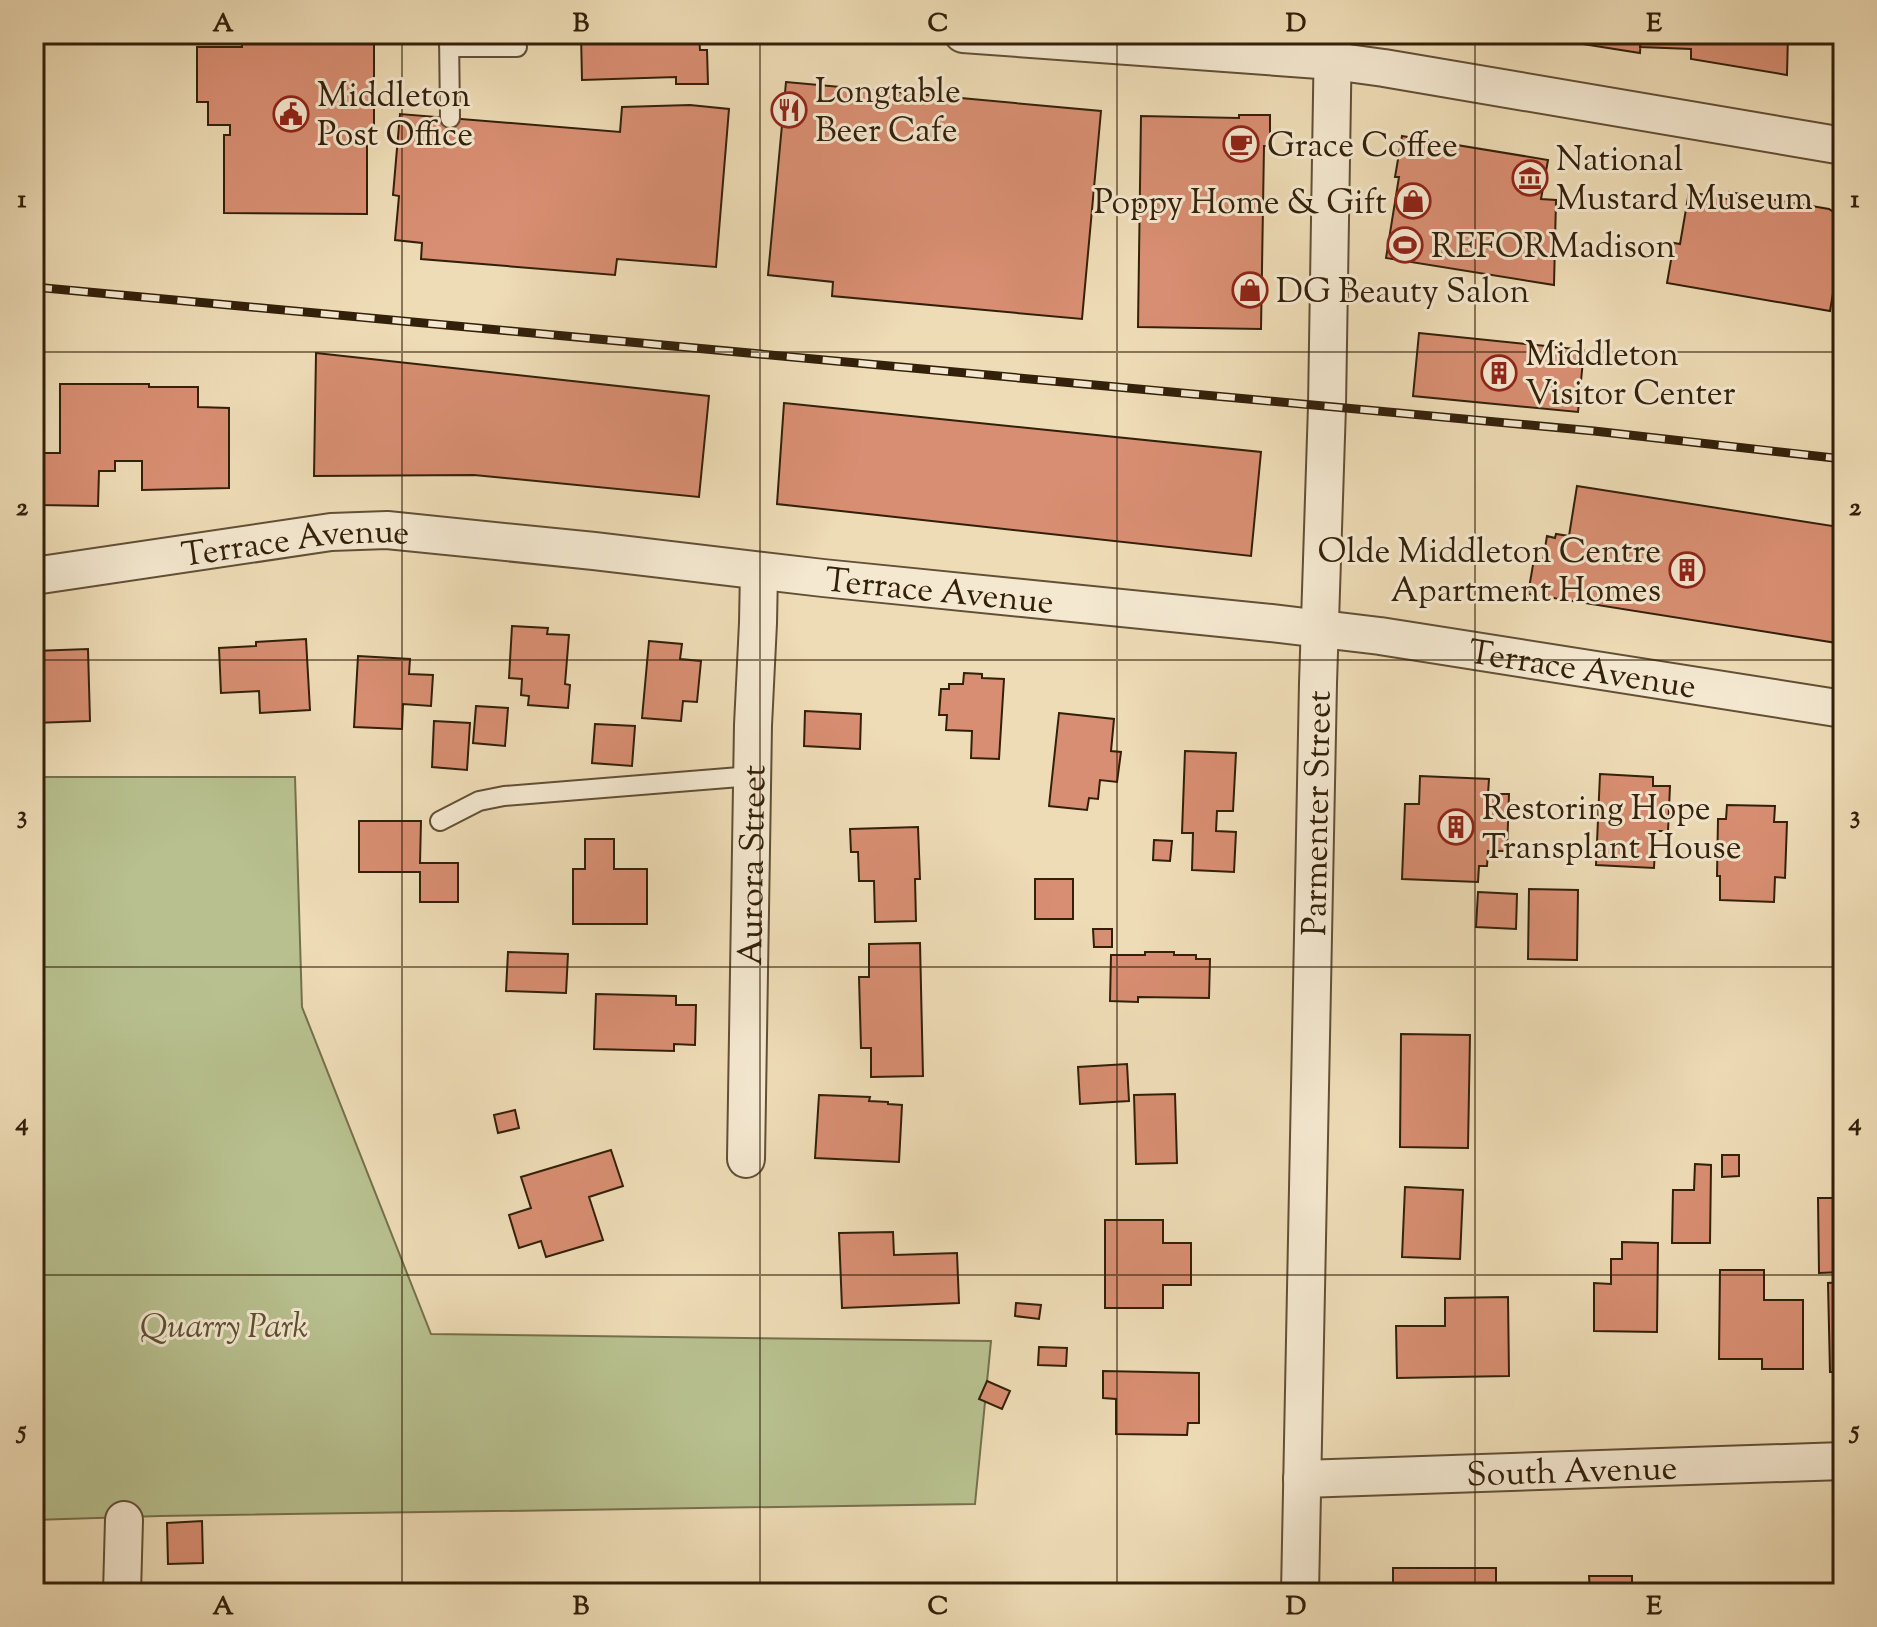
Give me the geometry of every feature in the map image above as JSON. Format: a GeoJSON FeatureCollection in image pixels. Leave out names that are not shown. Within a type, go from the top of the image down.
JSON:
{"type":"FeatureCollection","features":[{"type":"Feature","properties":{"kind":"street"},"geometry":{"type":"LineString","coordinates":[[963,34],[1333,48],[1384,68],[1843,146]]}},
{"type":"Feature","properties":{"kind":"street","name":"Parmenter Street"},"geometry":{"type":"LineString","coordinates":[[1300,1593],[1333,48]]}},
{"type":"Feature","properties":{"kind":"street","name":"Terrace Avenue"},"geometry":{"type":"LineString","coordinates":[[34,576],[331,532],[387,530],[1320,629],[1843,709]]}},
{"type":"Feature","properties":{"kind":"street","name":"Aurora Street"},"geometry":{"type":"LineString","coordinates":[[746,1159],[752,776],[759,571]]}},
{"type":"Feature","properties":{"kind":"street","name":"South Avenue"},"geometry":{"type":"LineString","coordinates":[[1302,1479],[1843,1461]]}},
{"type":"Feature","properties":{"kind":"street"},"geometry":{"type":"LineString","coordinates":[[122,1593],[124,1520]]}},
{"type":"Feature","properties":{"kind":"lane"},"geometry":{"type":"LineString","coordinates":[[450,118],[449,41],[517,47]]}},
{"type":"Feature","properties":{"kind":"lane"},"geometry":{"type":"LineString","coordinates":[[440,821],[479,801],[504,796],[752,776]]}},
{"type":"Feature","properties":{"kind":"green space","name":"Quarry Park"},"geometry":{"type":"Polygon","coordinates":[[[34,777],[295,777],[302,1007],[431,1334],[991,1341],[975,1504],[34,1520],[34,777]]]}},
{"type":"Feature","properties":{"kind":"building","name":"Middleton Post Office"},"geometry":{"type":"Polygon","coordinates":[[[242,34],[374,34],[374,139],[367,139],[367,214],[224,213],[224,135],[230,135],[230,125],[208,125],[208,102],[197,102],[197,47],[242,47],[242,34]]]}},
{"type":"Feature","properties":{"kind":"building"},"geometry":{"type":"Polygon","coordinates":[[[581,34],[699,34],[700,50],[707,50],[708,84],[676,84],[676,77],[582,80],[581,34]]]}},
{"type":"Feature","properties":{"kind":"building"},"geometry":{"type":"Polygon","coordinates":[[[1557,34],[1641,34],[1640,53],[1557,40],[1557,34]]]}},
{"type":"Feature","properties":{"kind":"building"},"geometry":{"type":"Polygon","coordinates":[[[1641,34],[1788,34],[1787,75],[1691,59],[1691,49],[1640,47],[1641,34]]]}},
{"type":"Feature","properties":{"kind":"building"},"geometry":{"type":"Polygon","coordinates":[[[786,82],[1101,111],[1082,319],[832,296],[833,282],[768,275],[786,82]]]}},
{"type":"Feature","properties":{"kind":"building"},"geometry":{"type":"Polygon","coordinates":[[[690,105],[729,109],[716,267],[617,259],[615,275],[421,259],[422,243],[395,240],[399,196],[393,195],[400,114],[620,132],[622,107],[690,105]]]}},
{"type":"Feature","properties":{"kind":"building"},"geometry":{"type":"Polygon","coordinates":[[[1239,115],[1270,115],[1270,146],[1264,146],[1261,329],[1138,327],[1141,116],[1239,118],[1239,115]]]}},
{"type":"Feature","properties":{"kind":"building"},"geometry":{"type":"Polygon","coordinates":[[[1402,136],[1548,160],[1541,199],[1556,200],[1554,285],[1386,258],[1402,136]]]}},
{"type":"Feature","properties":{"kind":"building"},"geometry":{"type":"Polygon","coordinates":[[[1689,192],[1728,199],[1729,192],[1829,209],[1835,213],[1843,223],[1843,234],[1830,311],[1667,283],[1674,243],[1680,244],[1689,192]]]}},
{"type":"Feature","properties":{"kind":"building","name":"Middleton Visitor Center"},"geometry":{"type":"Polygon","coordinates":[[[1419,333],[1584,350],[1578,412],[1413,396],[1419,333]]]}},
{"type":"Feature","properties":{"kind":"building"},"geometry":{"type":"Polygon","coordinates":[[[316,353],[709,396],[699,497],[474,475],[314,476],[316,353]]]}},
{"type":"Feature","properties":{"kind":"building"},"geometry":{"type":"Polygon","coordinates":[[[60,384],[198,387],[198,407],[229,408],[229,488],[142,490],[142,461],[115,461],[115,471],[99,471],[98,506],[40,505],[40,453],[60,453],[60,384]]]}},
{"type":"Feature","properties":{"kind":"building"},"geometry":{"type":"Polygon","coordinates":[[[784,403],[1261,452],[1251,556],[777,504],[784,403]]]}},
{"type":"Feature","properties":{"kind":"building","name":"Olde Middleton Centre Apartment Homes"},"geometry":{"type":"Polygon","coordinates":[[[1577,486],[1839,527],[1834,557],[1843,558],[1843,644],[1528,594],[1534,559],[1543,560],[1547,536],[1569,536],[1577,486]]]}},
{"type":"Feature","properties":{"kind":"building"},"geometry":{"type":"Polygon","coordinates":[[[512,626],[548,628],[547,634],[569,635],[565,684],[570,685],[568,708],[528,705],[529,696],[521,695],[522,679],[509,678],[512,626]]]}},
{"type":"Feature","properties":{"kind":"building"},"geometry":{"type":"Polygon","coordinates":[[[306,639],[310,710],[260,713],[259,691],[221,693],[219,648],[306,639]]]}},
{"type":"Feature","properties":{"kind":"building"},"geometry":{"type":"Polygon","coordinates":[[[649,641],[682,644],[680,659],[701,661],[697,702],[683,701],[681,721],[642,718],[649,641]]]}},
{"type":"Feature","properties":{"kind":"building"},"geometry":{"type":"Polygon","coordinates":[[[88,649],[90,721],[34,723],[34,651],[88,649]]]}},
{"type":"Feature","properties":{"kind":"building"},"geometry":{"type":"Polygon","coordinates":[[[358,656],[410,659],[409,674],[433,675],[431,706],[403,704],[402,729],[354,727],[358,656]]]}},
{"type":"Feature","properties":{"kind":"building"},"geometry":{"type":"Polygon","coordinates":[[[964,673],[1004,679],[999,759],[971,758],[972,731],[946,730],[947,715],[939,715],[941,689],[949,689],[949,684],[963,684],[964,673]]]}},
{"type":"Feature","properties":{"kind":"building"},"geometry":{"type":"Polygon","coordinates":[[[476,706],[508,708],[505,746],[473,743],[476,706]]]}},
{"type":"Feature","properties":{"kind":"building"},"geometry":{"type":"Polygon","coordinates":[[[805,711],[861,714],[860,749],[804,746],[805,711]]]}},
{"type":"Feature","properties":{"kind":"building"},"geometry":{"type":"Polygon","coordinates":[[[1059,713],[1114,719],[1111,751],[1121,752],[1117,782],[1100,780],[1098,799],[1089,798],[1087,810],[1049,806],[1059,713]]]}},
{"type":"Feature","properties":{"kind":"building"},"geometry":{"type":"Polygon","coordinates":[[[434,721],[470,723],[467,770],[432,767],[434,721]]]}},
{"type":"Feature","properties":{"kind":"building"},"geometry":{"type":"Polygon","coordinates":[[[595,724],[635,726],[632,766],[592,763],[595,724]]]}},
{"type":"Feature","properties":{"kind":"building"},"geometry":{"type":"Polygon","coordinates":[[[1185,751],[1236,753],[1233,811],[1217,811],[1216,831],[1236,832],[1234,872],[1192,870],[1193,833],[1182,833],[1185,751]]]}},
{"type":"Feature","properties":{"kind":"building"},"geometry":{"type":"Polygon","coordinates":[[[1600,774],[1653,777],[1653,786],[1670,786],[1668,831],[1656,831],[1654,868],[1596,865],[1600,774]]]}},
{"type":"Feature","properties":{"kind":"building","name":"Restoring Hope Transplant House"},"geometry":{"type":"Polygon","coordinates":[[[1420,776],[1489,779],[1488,794],[1509,794],[1507,851],[1488,851],[1487,866],[1479,866],[1478,882],[1402,879],[1405,804],[1419,804],[1420,776]]]}},
{"type":"Feature","properties":{"kind":"building"},"geometry":{"type":"Polygon","coordinates":[[[1727,805],[1775,806],[1774,822],[1787,822],[1785,878],[1775,877],[1774,902],[1720,900],[1720,876],[1717,876],[1718,819],[1726,819],[1727,805]]]}},
{"type":"Feature","properties":{"kind":"building"},"geometry":{"type":"Polygon","coordinates":[[[359,821],[421,821],[420,863],[458,863],[458,902],[420,902],[420,872],[359,872],[359,821]]]}},
{"type":"Feature","properties":{"kind":"building"},"geometry":{"type":"Polygon","coordinates":[[[918,827],[920,879],[915,879],[916,921],[875,922],[874,881],[859,881],[858,852],[851,852],[850,829],[918,827]]]}},
{"type":"Feature","properties":{"kind":"building"},"geometry":{"type":"Polygon","coordinates":[[[585,839],[614,839],[614,869],[647,869],[647,924],[573,924],[573,869],[585,869],[585,839]]]}},
{"type":"Feature","properties":{"kind":"building"},"geometry":{"type":"Polygon","coordinates":[[[1154,840],[1172,841],[1170,861],[1153,860],[1154,840]]]}},
{"type":"Feature","properties":{"kind":"building"},"geometry":{"type":"Polygon","coordinates":[[[1035,879],[1073,879],[1073,919],[1035,919],[1035,879]]]}},
{"type":"Feature","properties":{"kind":"building"},"geometry":{"type":"Polygon","coordinates":[[[1529,889],[1578,890],[1577,960],[1528,959],[1529,889]]]}},
{"type":"Feature","properties":{"kind":"building"},"geometry":{"type":"Polygon","coordinates":[[[1478,892],[1517,894],[1516,929],[1476,927],[1478,892]]]}},
{"type":"Feature","properties":{"kind":"building"},"geometry":{"type":"Polygon","coordinates":[[[1093,929],[1112,929],[1112,947],[1094,947],[1093,929]]]}},
{"type":"Feature","properties":{"kind":"building"},"geometry":{"type":"Polygon","coordinates":[[[920,943],[923,1076],[871,1077],[871,1048],[861,1048],[859,977],[869,977],[869,944],[920,943]]]}},
{"type":"Feature","properties":{"kind":"building"},"geometry":{"type":"Polygon","coordinates":[[[508,952],[568,954],[566,993],[506,991],[508,952]]]}},
{"type":"Feature","properties":{"kind":"building"},"geometry":{"type":"Polygon","coordinates":[[[1145,952],[1174,952],[1174,955],[1196,955],[1196,959],[1210,959],[1209,998],[1138,997],[1138,1002],[1110,1001],[1111,955],[1145,955],[1145,952]]]}},
{"type":"Feature","properties":{"kind":"building"},"geometry":{"type":"Polygon","coordinates":[[[596,994],[676,996],[676,1005],[696,1005],[695,1045],[674,1044],[674,1051],[594,1049],[596,994]]]}},
{"type":"Feature","properties":{"kind":"building"},"geometry":{"type":"Polygon","coordinates":[[[1401,1034],[1470,1035],[1468,1148],[1400,1147],[1401,1034]]]}},
{"type":"Feature","properties":{"kind":"building"},"geometry":{"type":"Polygon","coordinates":[[[1127,1064],[1129,1101],[1080,1104],[1078,1067],[1127,1064]]]}},
{"type":"Feature","properties":{"kind":"building"},"geometry":{"type":"Polygon","coordinates":[[[1175,1094],[1177,1163],[1136,1164],[1134,1095],[1175,1094]]]}},
{"type":"Feature","properties":{"kind":"building"},"geometry":{"type":"Polygon","coordinates":[[[819,1095],[870,1097],[869,1101],[902,1105],[899,1162],[815,1158],[819,1095]]]}},
{"type":"Feature","properties":{"kind":"building"},"geometry":{"type":"Polygon","coordinates":[[[515,1110],[519,1128],[498,1133],[494,1115],[515,1110]]]}},
{"type":"Feature","properties":{"kind":"building"},"geometry":{"type":"Polygon","coordinates":[[[611,1150],[623,1186],[589,1197],[603,1240],[546,1257],[541,1241],[519,1248],[509,1215],[531,1208],[521,1177],[611,1150]]]}},
{"type":"Feature","properties":{"kind":"building"},"geometry":{"type":"Polygon","coordinates":[[[1722,1155],[1739,1155],[1739,1176],[1722,1177],[1722,1155]]]}},
{"type":"Feature","properties":{"kind":"building"},"geometry":{"type":"Polygon","coordinates":[[[1695,1164],[1711,1165],[1710,1243],[1672,1243],[1673,1190],[1694,1190],[1695,1164]]]}},
{"type":"Feature","properties":{"kind":"building"},"geometry":{"type":"Polygon","coordinates":[[[1405,1187],[1463,1190],[1460,1259],[1402,1257],[1405,1187]]]}},
{"type":"Feature","properties":{"kind":"building"},"geometry":{"type":"Polygon","coordinates":[[[1818,1198],[1843,1198],[1843,1272],[1819,1273],[1818,1198]]]}},
{"type":"Feature","properties":{"kind":"building"},"geometry":{"type":"Polygon","coordinates":[[[1105,1220],[1163,1220],[1163,1243],[1191,1243],[1191,1285],[1163,1285],[1163,1308],[1105,1308],[1105,1220]]]}},
{"type":"Feature","properties":{"kind":"building"},"geometry":{"type":"Polygon","coordinates":[[[893,1232],[894,1255],[957,1253],[959,1303],[842,1308],[839,1233],[893,1232]]]}},
{"type":"Feature","properties":{"kind":"building"},"geometry":{"type":"Polygon","coordinates":[[[1622,1242],[1658,1243],[1657,1332],[1594,1331],[1594,1283],[1611,1284],[1611,1259],[1622,1259],[1622,1242]]]}},
{"type":"Feature","properties":{"kind":"building"},"geometry":{"type":"Polygon","coordinates":[[[1720,1270],[1764,1270],[1764,1300],[1803,1300],[1803,1369],[1762,1369],[1762,1359],[1719,1359],[1720,1270]]]}},
{"type":"Feature","properties":{"kind":"building"},"geometry":{"type":"Polygon","coordinates":[[[1843,1282],[1843,1372],[1830,1372],[1828,1283],[1843,1282]]]}},
{"type":"Feature","properties":{"kind":"building"},"geometry":{"type":"Polygon","coordinates":[[[1508,1297],[1509,1376],[1397,1378],[1396,1326],[1445,1326],[1445,1298],[1508,1297]]]}},
{"type":"Feature","properties":{"kind":"building"},"geometry":{"type":"Polygon","coordinates":[[[1016,1303],[1041,1305],[1039,1319],[1015,1316],[1016,1303]]]}},
{"type":"Feature","properties":{"kind":"building"},"geometry":{"type":"Polygon","coordinates":[[[1039,1347],[1067,1348],[1066,1366],[1038,1365],[1039,1347]]]}},
{"type":"Feature","properties":{"kind":"building"},"geometry":{"type":"Polygon","coordinates":[[[1103,1371],[1199,1373],[1199,1423],[1188,1423],[1187,1435],[1116,1434],[1116,1399],[1103,1398],[1103,1371]]]}},
{"type":"Feature","properties":{"kind":"building"},"geometry":{"type":"Polygon","coordinates":[[[987,1381],[1010,1391],[1002,1409],[979,1399],[987,1381]]]}},
{"type":"Feature","properties":{"kind":"building"},"geometry":{"type":"Polygon","coordinates":[[[202,1521],[203,1563],[168,1564],[167,1523],[202,1521]]]}},
{"type":"Feature","properties":{"kind":"building"},"geometry":{"type":"Polygon","coordinates":[[[1840,1564],[1843,1564],[1843,1593],[1833,1593],[1833,1575],[1841,1575],[1840,1564]]]}},
{"type":"Feature","properties":{"kind":"building"},"geometry":{"type":"Polygon","coordinates":[[[1393,1568],[1496,1568],[1496,1593],[1393,1593],[1393,1568]]]}},
{"type":"Feature","properties":{"kind":"building"},"geometry":{"type":"Polygon","coordinates":[[[1589,1576],[1632,1576],[1632,1593],[1590,1593],[1589,1576]]]}},
{"type":"Feature","properties":{"kind":"building"},"geometry":{"type":"Polygon","coordinates":[[[1719,1583],[1720,1589],[1765,1589],[1765,1593],[1667,1593],[1667,1584],[1719,1583]]]}},
{"type":"Feature","properties":{"kind":"building"},"geometry":{"type":"Polygon","coordinates":[[[264,1585],[264,1593],[225,1593],[225,1586],[264,1585]]]}},
{"type":"Feature","properties":{"kind":"railway"},"geometry":{"type":"LineString","coordinates":[[34,287],[1594,431],[1843,459]]}},
{"type":"Feature","properties":{"kind":"place","name":"Longtable Beer Cafe"},"geometry":{"type":"Point","coordinates":[789,110]}},
{"type":"Feature","properties":{"kind":"place","name":"Middleton Post Office"},"geometry":{"type":"Point","coordinates":[291,114]}},
{"type":"Feature","properties":{"kind":"place","name":"Grace Coffee"},"geometry":{"type":"Point","coordinates":[1241,144]}},
{"type":"Feature","properties":{"kind":"place","name":"National Mustard Museum"},"geometry":{"type":"Point","coordinates":[1530,178]}},
{"type":"Feature","properties":{"kind":"place","name":"Poppy Home & Gift"},"geometry":{"type":"Point","coordinates":[1413,201]}},
{"type":"Feature","properties":{"kind":"place","name":"REFORMadison"},"geometry":{"type":"Point","coordinates":[1405,245]}},
{"type":"Feature","properties":{"kind":"place","name":"DG Beauty Salon"},"geometry":{"type":"Point","coordinates":[1250,290]}},
{"type":"Feature","properties":{"kind":"place","name":"Middleton Visitor Center"},"geometry":{"type":"Point","coordinates":[1499,373]}},
{"type":"Feature","properties":{"kind":"place","name":"Olde Middleton Centre Apartment Homes"},"geometry":{"type":"Point","coordinates":[1687,570]}},
{"type":"Feature","properties":{"kind":"place","name":"Restoring Hope Transplant House"},"geometry":{"type":"Point","coordinates":[1456,827]}}]}
